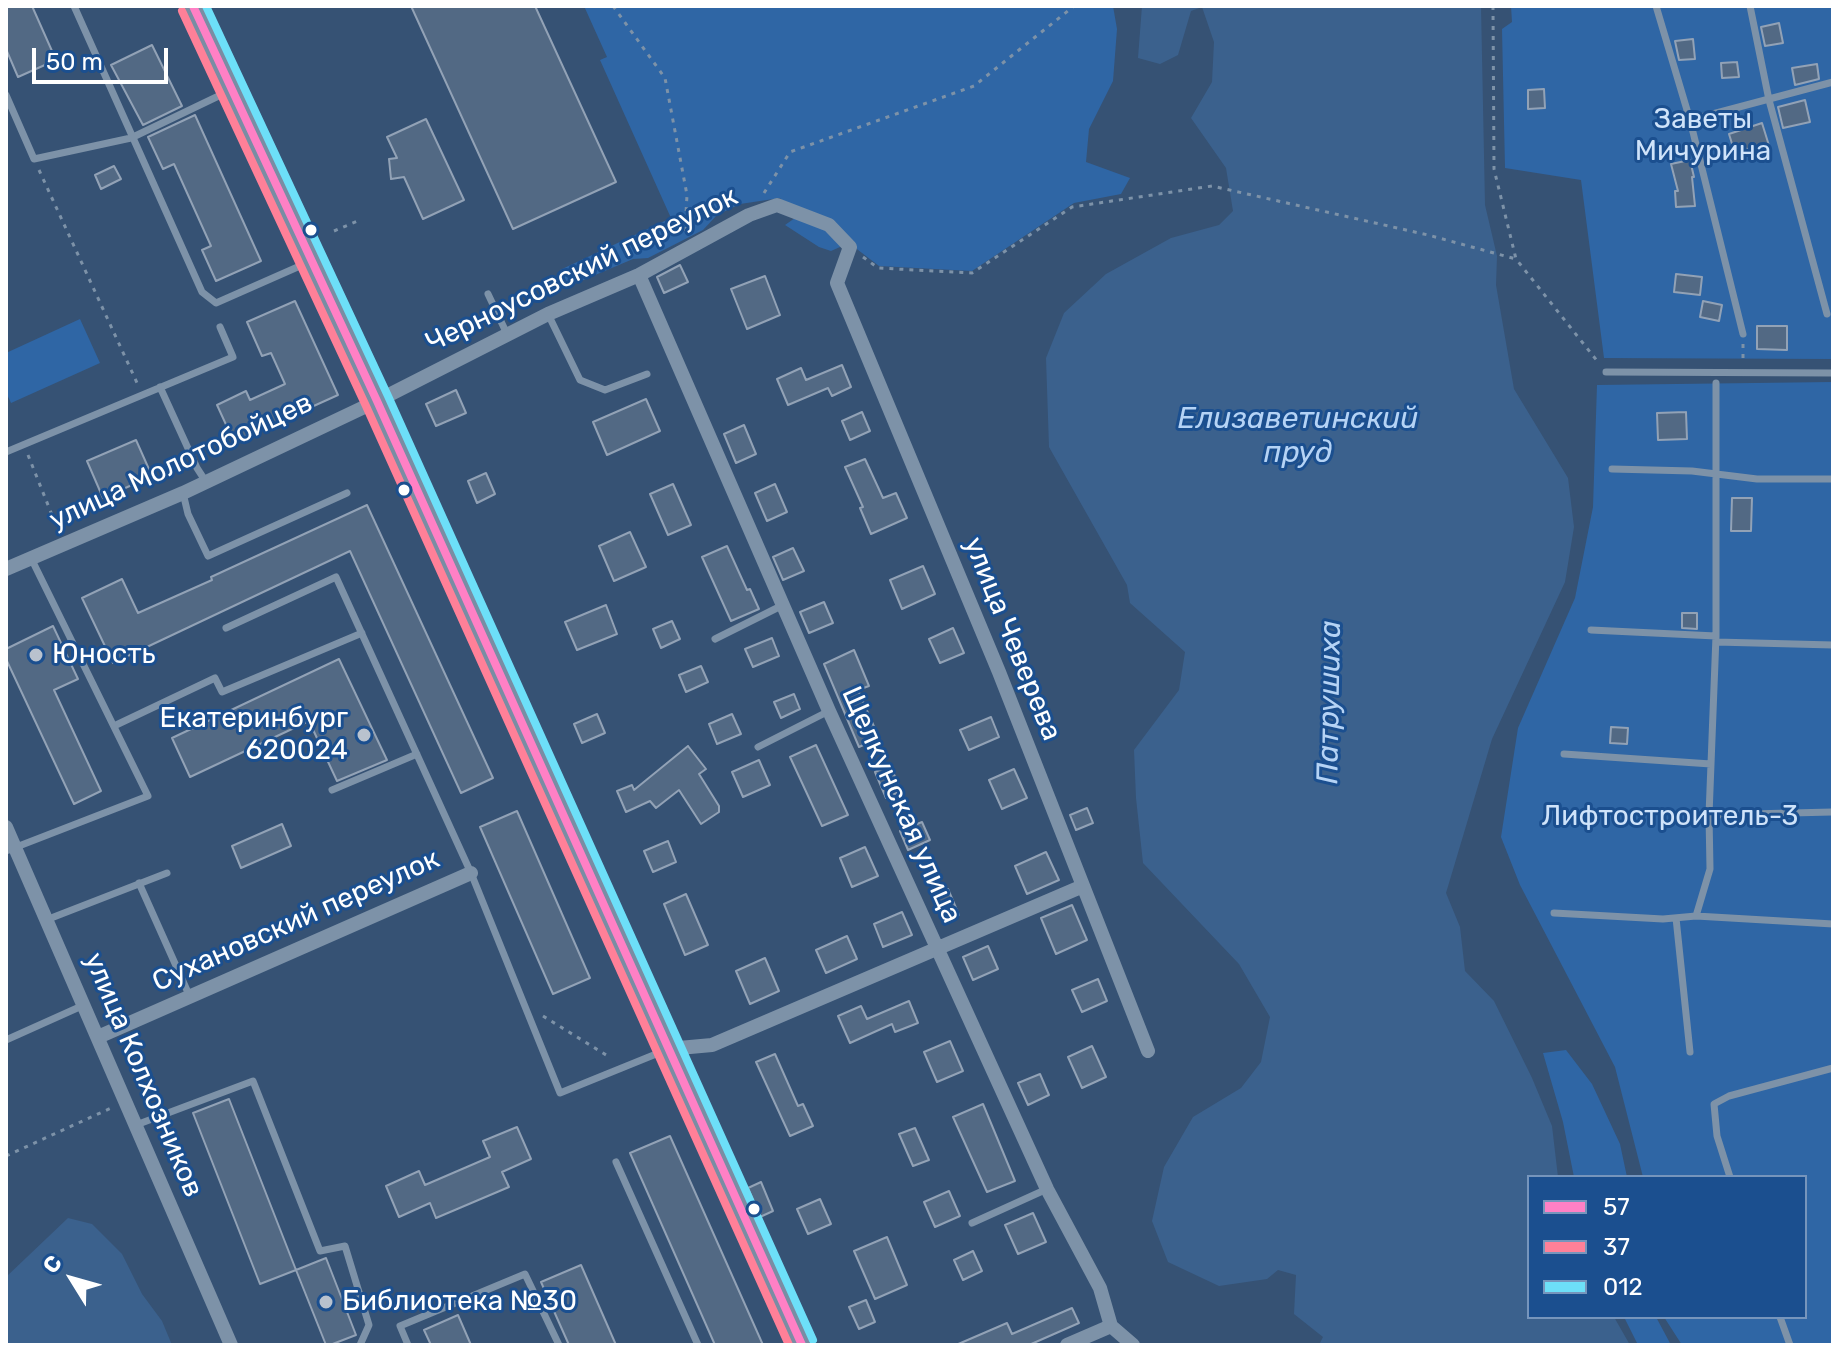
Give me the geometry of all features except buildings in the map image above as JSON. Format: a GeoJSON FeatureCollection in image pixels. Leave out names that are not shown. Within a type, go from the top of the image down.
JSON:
{"type":"FeatureCollection","features":[{"type":"Feature","properties":{"kind":"main road"},"geometry":{"type":"LineString","coordinates":[[193,6],[377,401],[802,1345]]}},
{"type":"Feature","properties":{"kind":"street","name":"Черноусовский переулок"},"geometry":{"type":"LineString","coordinates":[[377,401],[548,314],[639,275],[749,215],[777,205],[829,225],[850,247]]}},
{"type":"Feature","properties":{"kind":"street","name":"улица Чеверева"},"geometry":{"type":"LineString","coordinates":[[850,247],[837,283],[999,672],[1148,1051]]}},
{"type":"Feature","properties":{"kind":"street","name":"Щелкунская улица"},"geometry":{"type":"LineString","coordinates":[[639,275],[829,711],[1047,1189],[1100,1288],[1111,1326]]}},
{"type":"Feature","properties":{"kind":"street","name":"улица Молотобойцев"},"geometry":{"type":"LineString","coordinates":[[6,569],[183,493],[377,401]]}},
{"type":"Feature","properties":{"kind":"street","name":"улица Колхозников"},"geometry":{"type":"LineString","coordinates":[[6,827],[10,850],[84,1005],[231,1345]]}},
{"type":"Feature","properties":{"kind":"street","name":"Сухановский переулок"},"geometry":{"type":"LineString","coordinates":[[98,1037],[471,873]]}},
{"type":"Feature","properties":{"kind":"street"},"geometry":{"type":"LineString","coordinates":[[668,1049],[712,1045],[1083,886]]}},
{"type":"Feature","properties":{"kind":"street"},"geometry":{"type":"LineString","coordinates":[[1067,1345],[1111,1326],[1133,1345]]}},
{"type":"Feature","properties":{"kind":"lane"},"geometry":{"type":"LineString","coordinates":[[74,6],[202,292],[216,303],[311,261]]}},
{"type":"Feature","properties":{"kind":"lane"},"geometry":{"type":"LineString","coordinates":[[1656,6],[1690,120],[1743,334]]}},
{"type":"Feature","properties":{"kind":"lane"},"geometry":{"type":"LineString","coordinates":[[1750,6],[1769,100],[1827,314]]}},
{"type":"Feature","properties":{"kind":"lane"},"geometry":{"type":"LineString","coordinates":[[1690,120],[1833,82]]}},
{"type":"Feature","properties":{"kind":"lane"},"geometry":{"type":"LineString","coordinates":[[6,95],[34,159],[131,138],[231,90]]}},
{"type":"Feature","properties":{"kind":"lane"},"geometry":{"type":"LineString","coordinates":[[488,294],[507,334]]}},
{"type":"Feature","properties":{"kind":"lane"},"geometry":{"type":"LineString","coordinates":[[548,314],[580,380],[605,390],[647,374]]}},
{"type":"Feature","properties":{"kind":"lane"},"geometry":{"type":"LineString","coordinates":[[6,452],[233,357],[220,327]]}},
{"type":"Feature","properties":{"kind":"lane"},"geometry":{"type":"LineString","coordinates":[[1606,372],[1833,373]]}},
{"type":"Feature","properties":{"kind":"lane"},"geometry":{"type":"LineString","coordinates":[[1696,916],[1710,869],[1709,815],[1716,639],[1716,383]]}},
{"type":"Feature","properties":{"kind":"lane"},"geometry":{"type":"LineString","coordinates":[[160,387],[206,482]]}},
{"type":"Feature","properties":{"kind":"lane"},"geometry":{"type":"LineString","coordinates":[[1612,469],[1692,471],[1757,479],[1833,479]]}},
{"type":"Feature","properties":{"kind":"lane"},"geometry":{"type":"LineString","coordinates":[[183,493],[188,514],[208,556],[347,493]]}},
{"type":"Feature","properties":{"kind":"lane"},"geometry":{"type":"LineString","coordinates":[[10,850],[148,796],[31,558]]}},
{"type":"Feature","properties":{"kind":"lane"},"geometry":{"type":"LineString","coordinates":[[226,628],[336,577],[471,873],[560,1093],[668,1049]]}},
{"type":"Feature","properties":{"kind":"lane"},"geometry":{"type":"LineString","coordinates":[[715,639],[783,605]]}},
{"type":"Feature","properties":{"kind":"lane"},"geometry":{"type":"LineString","coordinates":[[1591,630],[1833,645]]}},
{"type":"Feature","properties":{"kind":"lane"},"geometry":{"type":"LineString","coordinates":[[114,726],[215,678],[222,692],[362,633]]}},
{"type":"Feature","properties":{"kind":"lane"},"geometry":{"type":"LineString","coordinates":[[758,747],[829,711]]}},
{"type":"Feature","properties":{"kind":"lane"},"geometry":{"type":"LineString","coordinates":[[332,790],[417,754]]}},
{"type":"Feature","properties":{"kind":"lane"},"geometry":{"type":"LineString","coordinates":[[1564,754],[1711,764]]}},
{"type":"Feature","properties":{"kind":"lane"},"geometry":{"type":"LineString","coordinates":[[1709,815],[1832,812]]}},
{"type":"Feature","properties":{"kind":"lane"},"geometry":{"type":"LineString","coordinates":[[46,920],[167,873]]}},
{"type":"Feature","properties":{"kind":"lane"},"geometry":{"type":"LineString","coordinates":[[139,883],[190,997]]}},
{"type":"Feature","properties":{"kind":"lane"},"geometry":{"type":"LineString","coordinates":[[1554,913],[1676,918],[1696,916],[1833,924]]}},
{"type":"Feature","properties":{"kind":"lane"},"geometry":{"type":"LineString","coordinates":[[1676,918],[1690,1052]]}},
{"type":"Feature","properties":{"kind":"lane"},"geometry":{"type":"LineString","coordinates":[[6,1040],[84,1005]]}},
{"type":"Feature","properties":{"kind":"lane"},"geometry":{"type":"LineString","coordinates":[[1729,1175],[1717,1136],[1714,1104],[1729,1096],[1833,1068]]}},
{"type":"Feature","properties":{"kind":"lane"},"geometry":{"type":"LineString","coordinates":[[136,1125],[253,1081],[320,1251],[345,1246],[369,1325],[360,1345]]}},
{"type":"Feature","properties":{"kind":"lane"},"geometry":{"type":"LineString","coordinates":[[616,1162],[698,1345]]}},
{"type":"Feature","properties":{"kind":"lane"},"geometry":{"type":"LineString","coordinates":[[972,1223],[1047,1189]]}},
{"type":"Feature","properties":{"kind":"lane"},"geometry":{"type":"LineString","coordinates":[[408,1345],[400,1326],[525,1274],[559,1345]]}},
{"type":"Feature","properties":{"kind":"lane"},"geometry":{"type":"LineString","coordinates":[[1781,1319],[1790,1345]]}},
{"type":"Feature","properties":{"kind":"path"},"geometry":{"type":"LineString","coordinates":[[613,6],[665,78],[687,195],[684,249]]}},
{"type":"Feature","properties":{"kind":"path"},"geometry":{"type":"LineString","coordinates":[[749,215],[790,152],[974,86],[1074,6]]}},
{"type":"Feature","properties":{"kind":"path"},"geometry":{"type":"LineString","coordinates":[[1493,6],[1494,169],[1516,259],[1606,372]]}},
{"type":"Feature","properties":{"kind":"path"},"geometry":{"type":"LineString","coordinates":[[34,159],[143,394]]}},
{"type":"Feature","properties":{"kind":"path"},"geometry":{"type":"LineString","coordinates":[[850,247],[878,268],[972,273],[1072,207],[1212,186],[1428,235],[1516,259]]}},
{"type":"Feature","properties":{"kind":"path"},"geometry":{"type":"LineString","coordinates":[[334,231],[360,220]]}},
{"type":"Feature","properties":{"kind":"path"},"geometry":{"type":"LineString","coordinates":[[1743,334],[1743,373]]}},
{"type":"Feature","properties":{"kind":"path"},"geometry":{"type":"LineString","coordinates":[[23,444],[65,544]]}},
{"type":"Feature","properties":{"kind":"path"},"geometry":{"type":"LineString","coordinates":[[524,1004],[625,1067]]}},
{"type":"Feature","properties":{"kind":"path"},"geometry":{"type":"LineString","coordinates":[[6,1156],[126,1101]]}},
{"type":"Feature","properties":{"kind":"green space"},"geometry":{"type":"Polygon","coordinates":[[[584,6],[1113,6],[1117,29],[1113,81],[1089,129],[1086,162],[1130,178],[1121,194],[1074,203],[972,271],[879,266],[849,243],[831,251],[819,247],[785,225],[795,218],[780,198],[740,204],[717,215],[703,230],[648,258],[633,259],[567,287],[560,270],[671,218],[600,60],[607,57],[584,6]]]}},
{"type":"Feature","properties":{"kind":"green space","name":"Заветы Мичурина"},"geometry":{"type":"Polygon","coordinates":[[[1511,6],[1833,6],[1833,359],[1604,358],[1581,180],[1505,168],[1502,29],[1512,22],[1511,6]]]}},
{"type":"Feature","properties":{"kind":"green space"},"geometry":{"type":"Polygon","coordinates":[[[80,319],[100,363],[11,403],[6,392],[6,353],[80,319]]]}},
{"type":"Feature","properties":{"kind":"green space","name":"Лифтостроитель-3"},"geometry":{"type":"Polygon","coordinates":[[[1833,382],[1833,1345],[1682,1345],[1665,1319],[1807,1319],[1807,1175],[1642,1175],[1615,1067],[1520,885],[1501,837],[1518,728],[1575,598],[1593,507],[1597,385],[1833,382]]]}},
{"type":"Feature","properties":{"kind":"green space"},"geometry":{"type":"Polygon","coordinates":[[[1566,1050],[1592,1084],[1620,1144],[1627,1175],[1574,1175],[1563,1122],[1543,1053],[1566,1050]]]}},
{"type":"Feature","properties":{"kind":"green space"},"geometry":{"type":"Polygon","coordinates":[[[1625,1319],[1657,1319],[1671,1345],[1638,1345],[1625,1319]]]}},
{"type":"Feature","properties":{"kind":"water","name":"Елизаветинский пруд"},"geometry":{"type":"Polygon","coordinates":[[[1142,6],[1481,6],[1485,205],[1497,256],[1496,285],[1514,389],[1568,478],[1574,527],[1565,582],[1492,739],[1446,893],[1460,927],[1465,971],[1494,1001],[1552,1126],[1558,1175],[1527,1175],[1527,1319],[1615,1319],[1630,1345],[1319,1345],[1323,1337],[1294,1314],[1296,1275],[1278,1270],[1267,1279],[1219,1286],[1168,1262],[1152,1221],[1164,1167],[1193,1117],[1241,1088],[1261,1062],[1270,1017],[1239,964],[1143,863],[1134,750],[1179,690],[1185,652],[1130,603],[1127,585],[1049,447],[1046,358],[1064,313],[1106,274],[1171,238],[1219,225],[1233,211],[1226,168],[1191,118],[1212,82],[1214,42],[1202,7],[1191,11],[1178,55],[1160,64],[1138,58],[1142,6]]]}},
{"type":"Feature","properties":{"kind":"water"},"geometry":{"type":"Polygon","coordinates":[[[68,1218],[92,1224],[122,1254],[142,1294],[162,1321],[172,1345],[6,1345],[6,1277],[68,1218]]]}},
{"type":"Feature","properties":{"kind":"transit line","name":"57"},"geometry":{"type":"LineString","coordinates":[[193,6],[377,401],[802,1345]]}},
{"type":"Feature","properties":{"kind":"transit line","name":"012"},"geometry":{"type":"LineString","coordinates":[[206,6],[388,396],[813,1340]]}},
{"type":"Feature","properties":{"kind":"transit line","name":"37"},"geometry":{"type":"LineString","coordinates":[[182,11],[366,406],[789,1345]]}},
{"type":"Feature","properties":{"kind":"place","name":"Юность"},"geometry":{"type":"Point","coordinates":[36,655]}},
{"type":"Feature","properties":{"kind":"place","name":"Екатеринбург 620024"},"geometry":{"type":"Point","coordinates":[364,735]}},
{"type":"Feature","properties":{"kind":"place","name":"Библиотека №30"},"geometry":{"type":"Point","coordinates":[326,1302]}},
{"type":"Feature","properties":{"kind":"water label","name":"Патрушиха"},"geometry":{"type":"Point","coordinates":[1330,702]}}]}
